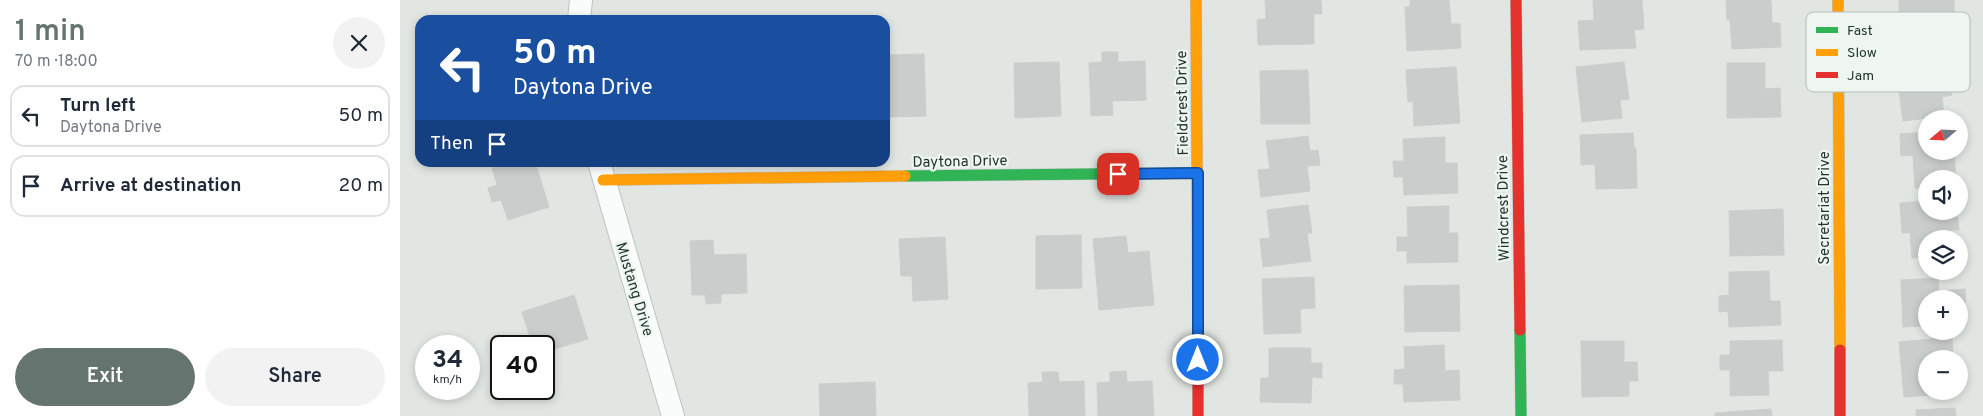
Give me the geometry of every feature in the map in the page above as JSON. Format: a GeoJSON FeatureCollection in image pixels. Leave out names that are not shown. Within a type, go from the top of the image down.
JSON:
{"type":"FeatureCollection","features":[{"type":"Feature","properties":{"kind":"street"},"geometry":{"type":"LineString","coordinates":[[580,15],[582,0]]}},
{"type":"Feature","properties":{"kind":"street","name":"Fieldcrest Drive"},"geometry":{"type":"LineString","coordinates":[[1196,0],[1198,416]]}},
{"type":"Feature","properties":{"kind":"street","name":"Windcrest Drive"},"geometry":{"type":"LineString","coordinates":[[1516,0],[1521,416]]}},
{"type":"Feature","properties":{"kind":"street","name":"Secretariat Drive"},"geometry":{"type":"LineString","coordinates":[[1838,92],[1840,416]]}},
{"type":"Feature","properties":{"kind":"street","name":"Daytona Drive"},"geometry":{"type":"LineString","coordinates":[[601,171],[1198,173]]}},
{"type":"Feature","properties":{"kind":"street","name":"Mustang Drive"},"geometry":{"type":"LineString","coordinates":[[601,171],[673,416]]}},
{"type":"Feature","properties":{"kind":"building"},"geometry":{"type":"Polygon","coordinates":[[[1265,0],[1321,0],[1322,14],[1314,14],[1314,44],[1258,45],[1257,20],[1266,19],[1265,0]]]}},
{"type":"Feature","properties":{"kind":"building"},"geometry":{"type":"Polygon","coordinates":[[[1410,0],[1449,0],[1451,24],[1460,24],[1461,48],[1407,51],[1405,7],[1410,7],[1410,0]]]}},
{"type":"Feature","properties":{"kind":"building"},"geometry":{"type":"Polygon","coordinates":[[[1593,0],[1642,0],[1644,29],[1634,30],[1636,48],[1580,50],[1578,21],[1594,20],[1593,0]]]}},
{"type":"Feature","properties":{"kind":"building"},"geometry":{"type":"Polygon","coordinates":[[[1726,0],[1771,0],[1772,23],[1780,23],[1781,47],[1732,49],[1730,20],[1727,20],[1726,0]]]}},
{"type":"Feature","properties":{"kind":"building"},"geometry":{"type":"Polygon","coordinates":[[[1899,0],[1954,0],[1954,12],[1899,12],[1899,0]]]}},
{"type":"Feature","properties":{"kind":"building"},"geometry":{"type":"Polygon","coordinates":[[[1102,52],[1118,52],[1118,62],[1145,61],[1146,100],[1112,101],[1113,115],[1091,116],[1089,63],[1102,62],[1102,52]]]}},
{"type":"Feature","properties":{"kind":"building"},"geometry":{"type":"Polygon","coordinates":[[[924,54],[926,116],[890,117],[890,55],[924,54]]]}},
{"type":"Feature","properties":{"kind":"building"},"geometry":{"type":"Polygon","coordinates":[[[1059,62],[1061,116],[1015,118],[1014,63],[1059,62]]]}},
{"type":"Feature","properties":{"kind":"building"},"geometry":{"type":"Polygon","coordinates":[[[1624,62],[1629,99],[1620,100],[1622,118],[1582,122],[1576,67],[1624,62]]]}},
{"type":"Feature","properties":{"kind":"building"},"geometry":{"type":"Polygon","coordinates":[[[1727,63],[1765,63],[1765,89],[1780,88],[1781,117],[1727,118],[1727,63]]]}},
{"type":"Feature","properties":{"kind":"building"},"geometry":{"type":"Polygon","coordinates":[[[1456,67],[1460,123],[1414,126],[1413,101],[1408,102],[1406,70],[1456,67]]]}},
{"type":"Feature","properties":{"kind":"building"},"geometry":{"type":"Polygon","coordinates":[[[1308,70],[1310,124],[1261,124],[1260,71],[1308,70]]]}},
{"type":"Feature","properties":{"kind":"building"},"geometry":{"type":"Polygon","coordinates":[[[1899,92],[1952,92],[1952,95],[1942,97],[1943,110],[1918,110],[1918,119],[1903,121],[1899,92]]]}},
{"type":"Feature","properties":{"kind":"building"},"geometry":{"type":"Polygon","coordinates":[[[1633,133],[1634,148],[1636,148],[1637,188],[1596,189],[1595,164],[1581,165],[1580,135],[1633,133]]]}},
{"type":"Feature","properties":{"kind":"building"},"geometry":{"type":"Polygon","coordinates":[[[1918,133],[1918,160],[1955,160],[1955,170],[1918,170],[1918,188],[1915,188],[1913,155],[1901,156],[1900,134],[1918,133]]]}},
{"type":"Feature","properties":{"kind":"building"},"geometry":{"type":"Polygon","coordinates":[[[1308,136],[1310,151],[1318,150],[1320,165],[1307,166],[1310,191],[1261,197],[1258,170],[1270,169],[1266,141],[1308,136]]]}},
{"type":"Feature","properties":{"kind":"building"},"geometry":{"type":"Polygon","coordinates":[[[1445,137],[1445,163],[1457,163],[1458,193],[1404,195],[1403,177],[1394,177],[1393,161],[1404,161],[1403,139],[1445,137]]]}},
{"type":"Feature","properties":{"kind":"building"},"geometry":{"type":"Polygon","coordinates":[[[492,167],[537,167],[549,207],[508,220],[501,200],[492,202],[488,188],[497,185],[492,167]]]}},
{"type":"Feature","properties":{"kind":"building"},"geometry":{"type":"Polygon","coordinates":[[[1918,202],[1918,220],[1958,220],[1959,230],[1918,230],[1918,258],[1912,258],[1910,233],[1902,233],[1900,203],[1918,202]]]}},
{"type":"Feature","properties":{"kind":"building"},"geometry":{"type":"Polygon","coordinates":[[[1308,205],[1312,233],[1307,233],[1311,261],[1263,267],[1260,239],[1270,238],[1267,210],[1308,205]]]}},
{"type":"Feature","properties":{"kind":"building"},"geometry":{"type":"Polygon","coordinates":[[[1449,206],[1449,233],[1458,233],[1458,262],[1407,263],[1407,251],[1397,251],[1397,237],[1408,237],[1407,207],[1449,206]]]}},
{"type":"Feature","properties":{"kind":"building"},"geometry":{"type":"Polygon","coordinates":[[[1783,209],[1784,255],[1730,256],[1729,211],[1783,209]]]}},
{"type":"Feature","properties":{"kind":"building"},"geometry":{"type":"Polygon","coordinates":[[[1081,235],[1082,288],[1036,289],[1036,236],[1081,235]]]}},
{"type":"Feature","properties":{"kind":"building"},"geometry":{"type":"Polygon","coordinates":[[[1126,236],[1128,253],[1149,251],[1154,305],[1099,310],[1093,239],[1126,236]]]}},
{"type":"Feature","properties":{"kind":"building"},"geometry":{"type":"Polygon","coordinates":[[[945,237],[948,299],[913,301],[912,276],[901,276],[899,239],[945,237]]]}},
{"type":"Feature","properties":{"kind":"building"},"geometry":{"type":"Polygon","coordinates":[[[713,240],[714,255],[746,254],[747,293],[721,294],[721,303],[706,304],[705,295],[692,295],[690,241],[713,240]]]}},
{"type":"Feature","properties":{"kind":"building"},"geometry":{"type":"Polygon","coordinates":[[[1769,271],[1770,301],[1780,301],[1781,325],[1729,327],[1728,311],[1719,312],[1719,296],[1729,295],[1729,272],[1769,271]]]}},
{"type":"Feature","properties":{"kind":"building"},"geometry":{"type":"Polygon","coordinates":[[[1314,277],[1315,308],[1300,309],[1301,333],[1264,334],[1262,279],[1314,277]]]}},
{"type":"Feature","properties":{"kind":"building"},"geometry":{"type":"Polygon","coordinates":[[[1901,280],[1938,280],[1939,290],[1918,290],[1918,326],[1903,327],[1901,280]]]}},
{"type":"Feature","properties":{"kind":"building"},"geometry":{"type":"Polygon","coordinates":[[[1459,285],[1460,331],[1405,332],[1404,286],[1459,285]]]}},
{"type":"Feature","properties":{"kind":"building"},"geometry":{"type":"Polygon","coordinates":[[[574,295],[588,339],[555,349],[555,335],[529,335],[522,312],[574,295]]]}},
{"type":"Feature","properties":{"kind":"building"},"geometry":{"type":"Polygon","coordinates":[[[1782,340],[1783,371],[1768,371],[1769,395],[1730,396],[1730,370],[1720,370],[1720,355],[1730,355],[1730,341],[1782,340]]]}},
{"type":"Feature","properties":{"kind":"building"},"geometry":{"type":"Polygon","coordinates":[[[1952,340],[1953,350],[1918,350],[1918,396],[1904,397],[1899,342],[1952,340]]]}},
{"type":"Feature","properties":{"kind":"building"},"geometry":{"type":"Polygon","coordinates":[[[1581,341],[1624,341],[1624,362],[1637,362],[1638,381],[1629,381],[1629,396],[1582,397],[1581,341]]]}},
{"type":"Feature","properties":{"kind":"building"},"geometry":{"type":"Polygon","coordinates":[[[1444,345],[1445,371],[1459,370],[1460,400],[1404,402],[1403,384],[1394,384],[1394,370],[1405,369],[1404,347],[1444,345]]]}},
{"type":"Feature","properties":{"kind":"building"},"geometry":{"type":"Polygon","coordinates":[[[1269,348],[1311,348],[1311,363],[1322,363],[1322,378],[1312,377],[1311,403],[1260,402],[1261,378],[1269,378],[1269,348]]]}},
{"type":"Feature","properties":{"kind":"building"},"geometry":{"type":"Polygon","coordinates":[[[1126,371],[1127,382],[1152,381],[1154,416],[1098,416],[1097,383],[1110,382],[1110,372],[1126,371]]]}},
{"type":"Feature","properties":{"kind":"building"},"geometry":{"type":"Polygon","coordinates":[[[1042,372],[1058,372],[1059,382],[1084,381],[1085,416],[1029,416],[1028,383],[1043,382],[1042,372]]]}},
{"type":"Feature","properties":{"kind":"building"},"geometry":{"type":"Polygon","coordinates":[[[875,382],[876,416],[820,416],[819,384],[875,382]]]}},
{"type":"Feature","properties":{"kind":"building"},"geometry":{"type":"Polygon","coordinates":[[[1955,408],[1956,416],[1916,416],[1916,410],[1955,408]]]}},
{"type":"Feature","properties":{"kind":"building"},"geometry":{"type":"Polygon","coordinates":[[[1771,409],[1772,416],[1715,416],[1715,413],[1771,409]]]}},
{"type":"Feature","properties":{"kind":"traffic: fast"},"geometry":{"type":"LineString","coordinates":[[905,176],[1198,173]]}},
{"type":"Feature","properties":{"kind":"traffic: fast"},"geometry":{"type":"LineString","coordinates":[[1520,330],[1521,416]]}},
{"type":"Feature","properties":{"kind":"traffic: slow"},"geometry":{"type":"LineString","coordinates":[[1196,0],[1198,311]]}},
{"type":"Feature","properties":{"kind":"traffic: slow"},"geometry":{"type":"LineString","coordinates":[[1838,0],[1838,12]]}},
{"type":"Feature","properties":{"kind":"traffic: slow"},"geometry":{"type":"LineString","coordinates":[[1839,92],[1840,350]]}},
{"type":"Feature","properties":{"kind":"traffic: slow"},"geometry":{"type":"LineString","coordinates":[[603,180],[905,176]]}},
{"type":"Feature","properties":{"kind":"traffic: jam"},"geometry":{"type":"LineString","coordinates":[[1516,0],[1520,330]]}},
{"type":"Feature","properties":{"kind":"traffic: jam"},"geometry":{"type":"LineString","coordinates":[[1198,311],[1198,416]]}},
{"type":"Feature","properties":{"kind":"traffic: jam"},"geometry":{"type":"LineString","coordinates":[[1840,350],[1840,416]]}},
{"type":"Feature","properties":{"kind":"route"},"geometry":{"type":"LineString","coordinates":[[1118,174],[1198,173],[1198,360]]}}]}
